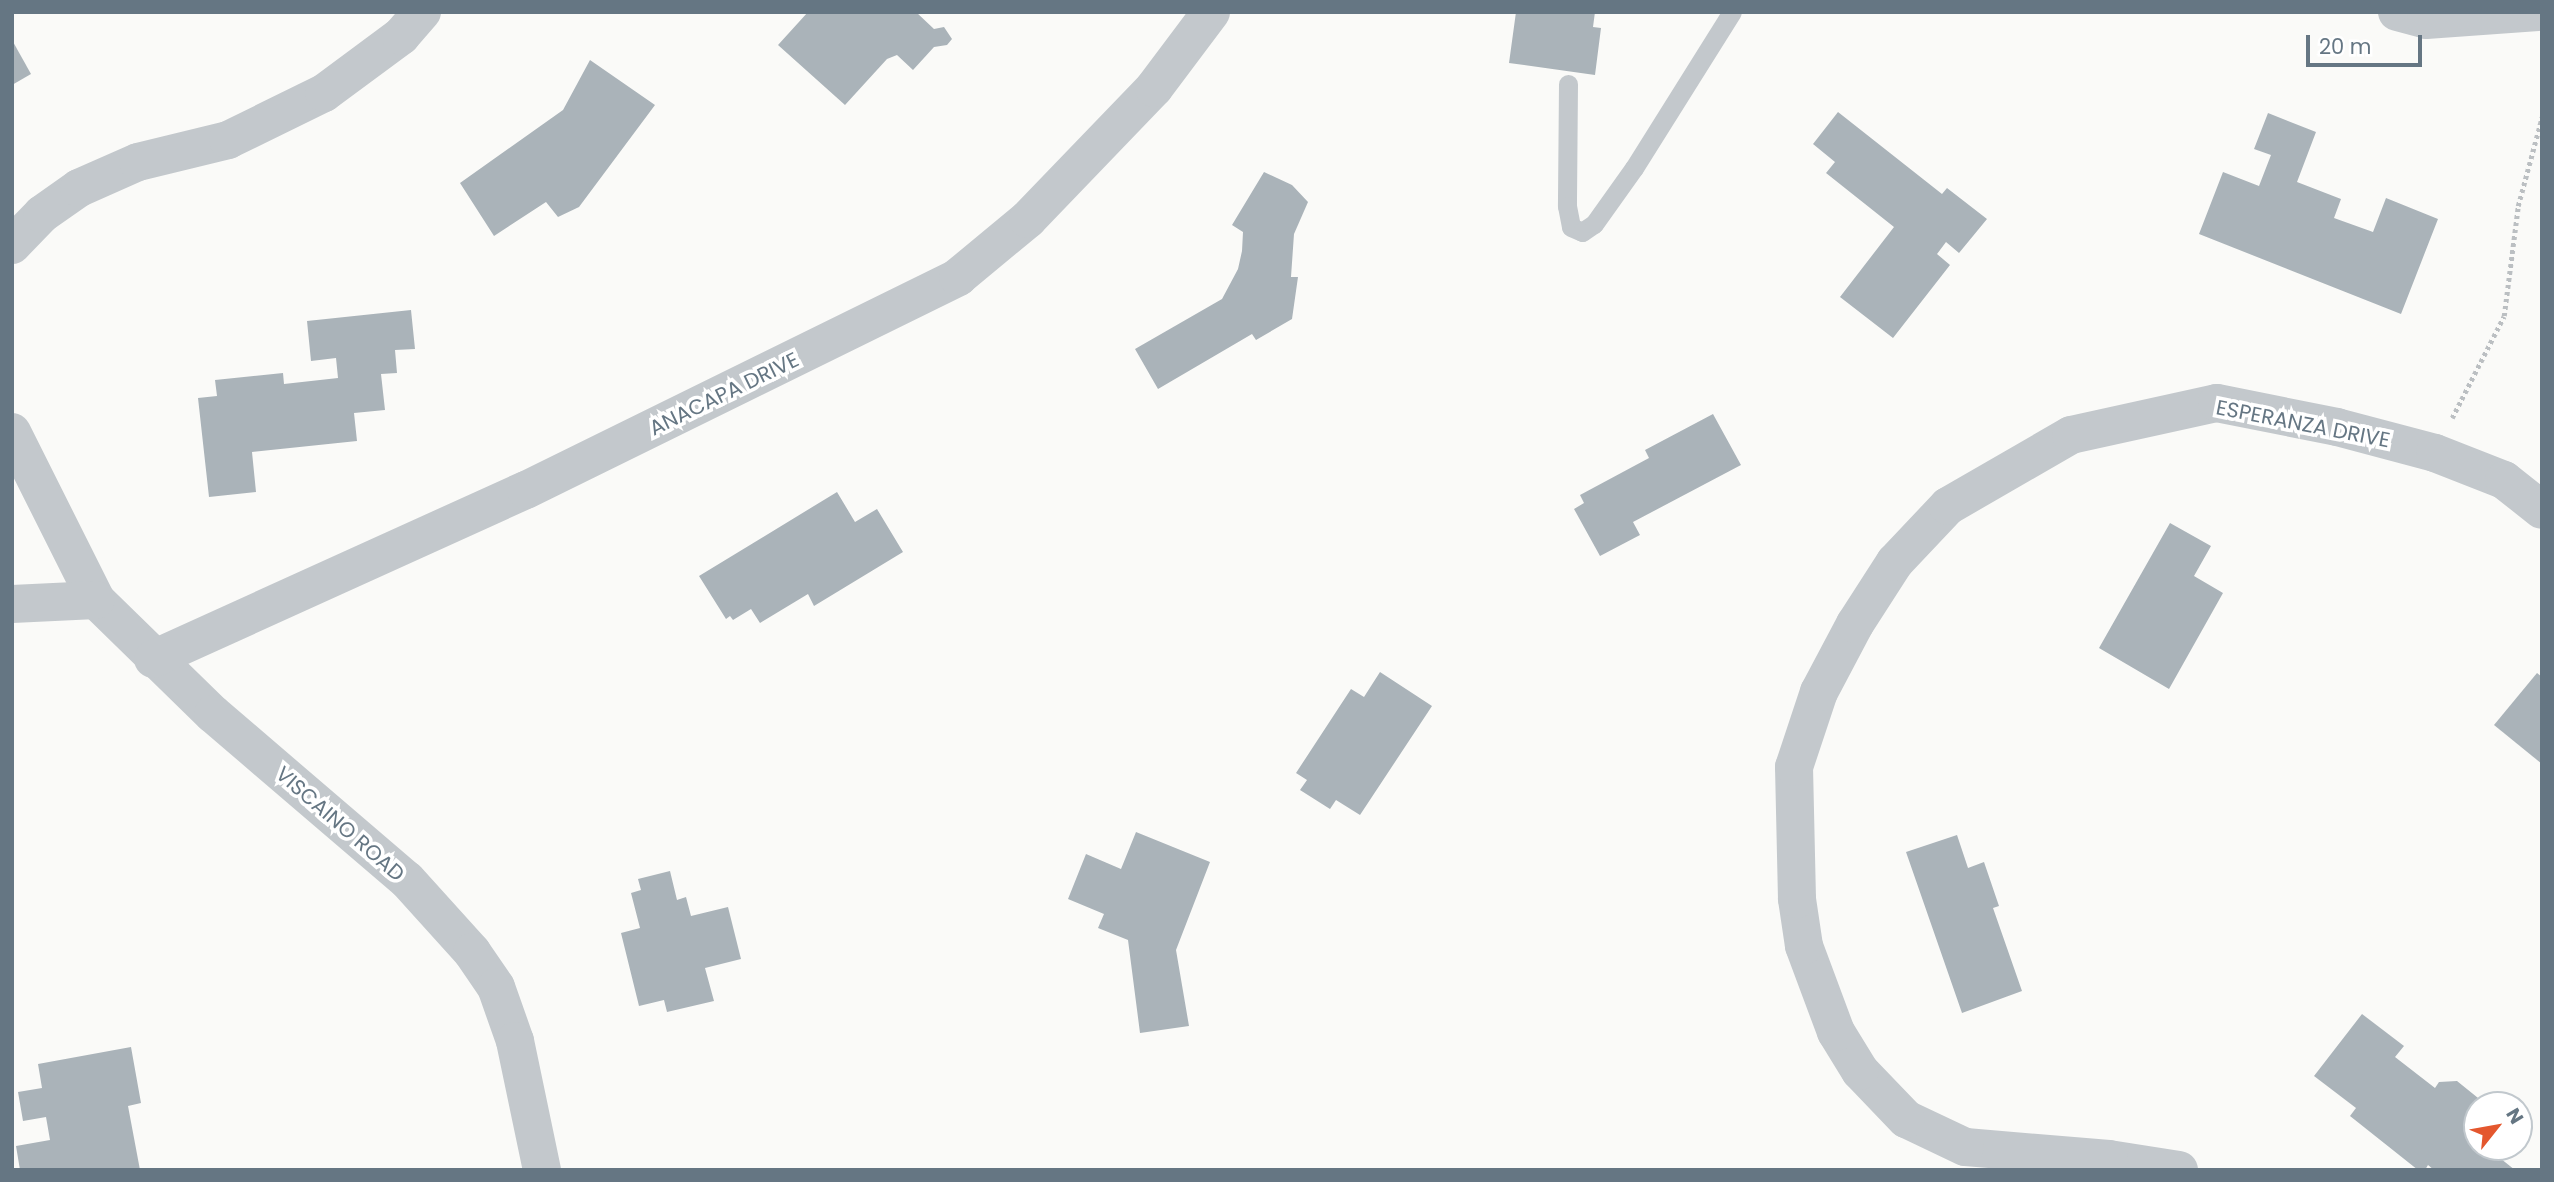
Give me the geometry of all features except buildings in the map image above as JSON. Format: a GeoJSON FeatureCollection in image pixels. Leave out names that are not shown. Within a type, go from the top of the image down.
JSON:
{"type":"FeatureCollection","features":[{"type":"Feature","properties":{"kind":"street"},"geometry":{"type":"LineString","coordinates":[[12,245],[42,214],[79,188],[138,162],[228,139],[324,93],[401,36],[422,12]]}},
{"type":"Feature","properties":{"kind":"street","name":"ANACAPA DRIVE"},"geometry":{"type":"LineString","coordinates":[[153,659],[526,491],[957,277],[1028,219],[1154,89],[1211,12]]}},
{"type":"Feature","properties":{"kind":"street"},"geometry":{"type":"LineString","coordinates":[[2397,12],[2426,20],[2538,12]]}},
{"type":"Feature","properties":{"kind":"street","name":"ESPERANZA DRIVE"},"geometry":{"type":"LineString","coordinates":[[2179,1170],[2109,1159],[1965,1147],[1906,1119],[1860,1071],[1836,1032],[1804,946],[1797,899],[1794,767],[1819,692],[1855,624],[1895,562],[1948,506],[2071,435],[2217,403],[2337,426],[2434,453],[2504,481],[2542,510]]}},
{"type":"Feature","properties":{"kind":"street","name":"VISCAINO ROAD"},"geometry":{"type":"LineString","coordinates":[[12,432],[96,600],[153,659],[254,750],[407,880],[472,952],[496,987],[514,1041],[542,1170]]}},
{"type":"Feature","properties":{"kind":"street"},"geometry":{"type":"LineString","coordinates":[[12,604],[96,600]]}},
{"type":"Feature","properties":{"kind":"lane"},"geometry":{"type":"LineString","coordinates":[[1567,84],[1567,206],[1571,227],[1582,232],[1594,224],[1634,168],[1732,12]]}},
{"type":"Feature","properties":{"kind":"path"},"geometry":{"type":"LineString","coordinates":[[2434,453],[2504,316],[2518,206],[2542,117]]}}]}
